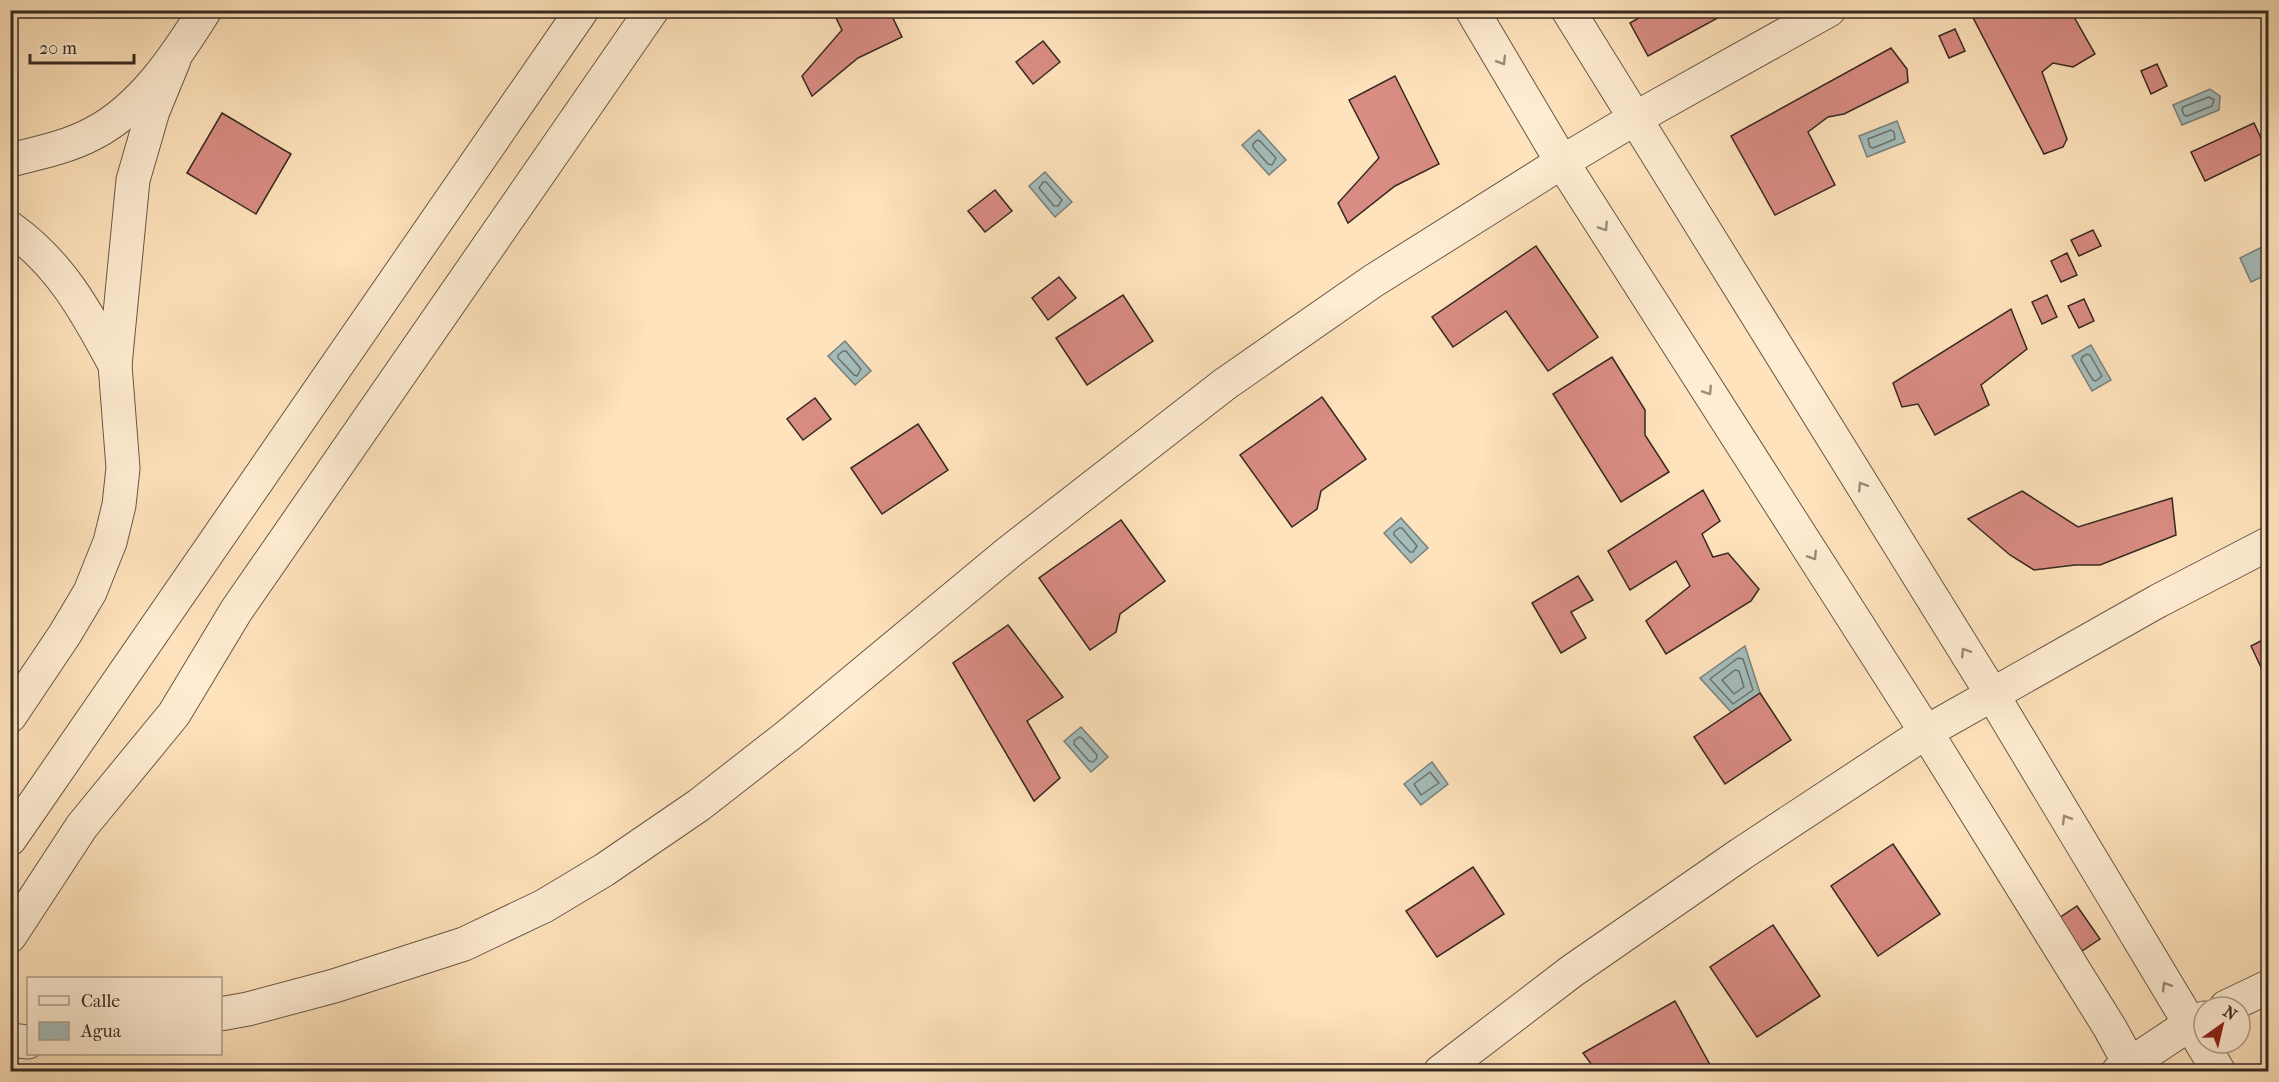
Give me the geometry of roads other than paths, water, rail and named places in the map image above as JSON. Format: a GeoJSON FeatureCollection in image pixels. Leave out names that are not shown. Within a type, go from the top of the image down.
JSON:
{"type":"FeatureCollection","features":[{"type":"Feature","properties":{"kind":"street"},"geometry":{"type":"LineString","coordinates":[[10,716],[66,634],[90,592],[110,542],[119,505],[123,468],[116,365],[133,180],[149,122],[174,60],[205,10]]}},
{"type":"Feature","properties":{"kind":"street"},"geometry":{"type":"LineString","coordinates":[[10,839],[582,10]]}},
{"type":"Feature","properties":{"kind":"street"},"geometry":{"type":"LineString","coordinates":[[10,936],[82,826],[174,714],[236,611],[652,10]]}},
{"type":"Feature","properties":{"kind":"street"},"geometry":{"type":"LineString","coordinates":[[1472,10],[1562,162],[1926,732],[2110,1028],[2127,1069],[2192,1024]]}},
{"type":"Feature","properties":{"kind":"street"},"geometry":{"type":"LineString","coordinates":[[1568,10],[2192,1013]]}},
{"type":"Feature","properties":{"kind":"street"},"geometry":{"type":"LineString","coordinates":[[222,1014],[334,986],[464,944],[544,906],[604,870],[699,805],[790,734],[1008,553],[1225,384],[1373,281],[1562,162],[1634,118],[1829,10]]}},
{"type":"Feature","properties":{"kind":"street"},"geometry":{"type":"LineString","coordinates":[[10,160],[50,151],[95,133],[126,111],[174,60]]}},
{"type":"Feature","properties":{"kind":"street"},"geometry":{"type":"LineString","coordinates":[[10,228],[52,266],[80,301],[116,365]]}},
{"type":"Feature","properties":{"kind":"street"},"geometry":{"type":"LineString","coordinates":[[1440,1071],[1572,971],[1741,854],[1926,732],[2158,601],[2268,544]]}},
{"type":"Feature","properties":{"kind":"street"},"geometry":{"type":"LineString","coordinates":[[2251,995],[2268,987]]}},
{"type":"Feature","properties":{"kind":"street"},"geometry":{"type":"LineString","coordinates":[[10,1040],[27,1042]]}},
{"type":"Feature","properties":{"kind":"street"},"geometry":{"type":"LineString","coordinates":[[2212,1055],[2219,1071]]}},
{"type":"Feature","properties":{"kind":"water"},"geometry":{"type":"Polygon","coordinates":[[[2210,89],[2220,96],[2219,110],[2182,125],[2173,105],[2210,89]]]}},
{"type":"Feature","properties":{"kind":"water"},"geometry":{"type":"Polygon","coordinates":[[[1897,121],[1905,142],[1867,157],[1859,136],[1897,121]]]}},
{"type":"Feature","properties":{"kind":"water"},"geometry":{"type":"Polygon","coordinates":[[[1259,130],[1286,160],[1269,175],[1242,145],[1259,130]]]}},
{"type":"Feature","properties":{"kind":"water"},"geometry":{"type":"Polygon","coordinates":[[[1045,172],[1072,202],[1055,217],[1029,186],[1045,172]]]}},
{"type":"Feature","properties":{"kind":"water"},"geometry":{"type":"Polygon","coordinates":[[[2268,244],[2268,274],[2251,282],[2240,258],[2268,244]]]}},
{"type":"Feature","properties":{"kind":"water"},"geometry":{"type":"Polygon","coordinates":[[[845,341],[871,371],[855,385],[828,356],[845,341]]]}},
{"type":"Feature","properties":{"kind":"water"},"geometry":{"type":"Polygon","coordinates":[[[2091,345],[2111,380],[2092,391],[2072,356],[2091,345]]]}},
{"type":"Feature","properties":{"kind":"water"},"geometry":{"type":"Polygon","coordinates":[[[1401,518],[1428,548],[1411,563],[1384,533],[1401,518]]]}},
{"type":"Feature","properties":{"kind":"water"},"geometry":{"type":"Polygon","coordinates":[[[1745,646],[1760,693],[1732,713],[1700,678],[1745,646]]]}},
{"type":"Feature","properties":{"kind":"water"},"geometry":{"type":"Polygon","coordinates":[[[1081,727],[1108,757],[1091,772],[1064,741],[1081,727]]]}},
{"type":"Feature","properties":{"kind":"water"},"geometry":{"type":"Polygon","coordinates":[[[1432,762],[1448,784],[1421,805],[1404,784],[1432,762]]]}}]}
